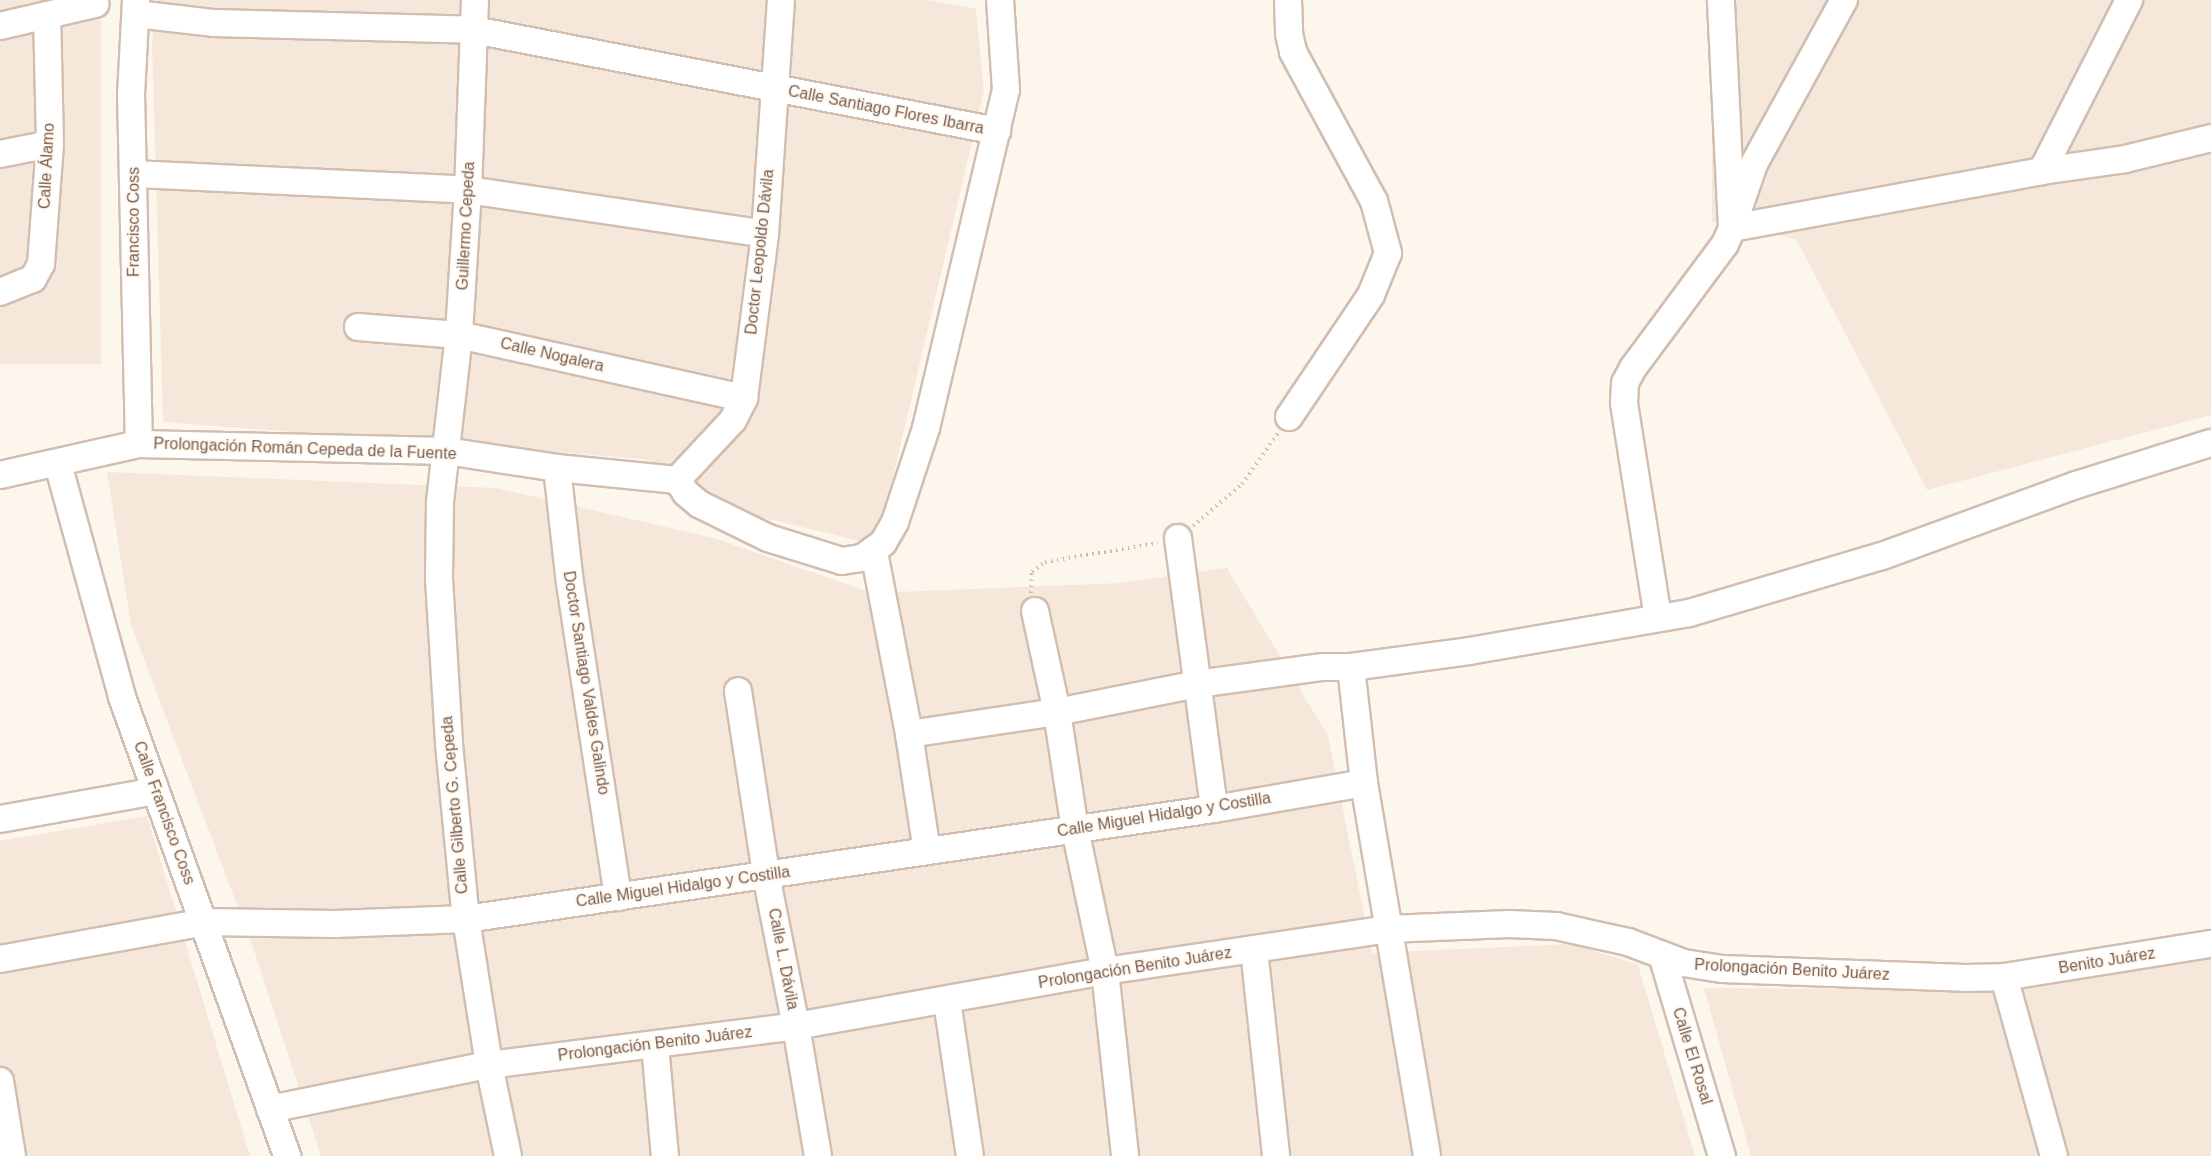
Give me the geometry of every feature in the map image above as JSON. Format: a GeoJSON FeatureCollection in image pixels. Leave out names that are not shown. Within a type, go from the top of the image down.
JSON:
{"type":"FeatureCollection","features":[{"type":"Feature","properties":{"kind":"street","name":"Guillermo Cepeda"},"geometry":{"type":"LineString","coordinates":[[446,451],[459,335],[468,190],[475,0]]}},
{"type":"Feature","properties":{"kind":"street","name":"Doctor Leopoldo Dávila"},"geometry":{"type":"LineString","coordinates":[[677,480],[732,420],[744,398],[765,234],[781,0]]}},
{"type":"Feature","properties":{"kind":"street"},"geometry":{"type":"LineString","coordinates":[[677,480],[686,494],[699,504],[768,538],[842,561],[854,561],[874,552],[883,543],[895,522],[926,428],[1006,90],[1000,0]]}},
{"type":"Feature","properties":{"kind":"street"},"geometry":{"type":"LineString","coordinates":[[1288,0],[1289,34],[1293,52],[1374,201],[1388,253],[1371,295],[1324,369],[1288,417]]}},
{"type":"Feature","properties":{"kind":"street"},"geometry":{"type":"LineString","coordinates":[[1721,0],[1732,228]]}},
{"type":"Feature","properties":{"kind":"street"},"geometry":{"type":"LineString","coordinates":[[1658,618],[1624,403],[1625,383],[1633,368],[1725,243],[1754,164],[1844,0]]}},
{"type":"Feature","properties":{"kind":"street"},"geometry":{"type":"LineString","coordinates":[[2042,171],[2129,0]]}},
{"type":"Feature","properties":{"kind":"street"},"geometry":{"type":"LineString","coordinates":[[0,26],[95,4]]}},
{"type":"Feature","properties":{"kind":"street","name":"Calle Santiago Flores Ibarra"},"geometry":{"type":"LineString","coordinates":[[136,7],[214,23],[474,30],[997,131]]}},
{"type":"Feature","properties":{"kind":"street","name":"Francisco Coss"},"geometry":{"type":"LineString","coordinates":[[136,7],[131,94],[139,444]]}},
{"type":"Feature","properties":{"kind":"street","name":"Calle Álamo"},"geometry":{"type":"LineString","coordinates":[[0,292],[33,279],[41,264],[50,144],[47,15]]}},
{"type":"Feature","properties":{"kind":"street"},"geometry":{"type":"LineString","coordinates":[[1732,228],[2042,171],[2125,159],[2211,138]]}},
{"type":"Feature","properties":{"kind":"street"},"geometry":{"type":"LineString","coordinates":[[0,154],[50,144]]}},
{"type":"Feature","properties":{"kind":"street"},"geometry":{"type":"LineString","coordinates":[[134,174],[468,190],[765,234]]}},
{"type":"Feature","properties":{"kind":"street","name":"Calle Nogalera"},"geometry":{"type":"LineString","coordinates":[[358,327],[459,335],[744,398]]}},
{"type":"Feature","properties":{"kind":"street"},"geometry":{"type":"LineString","coordinates":[[909,734],[1057,712],[1197,684],[1469,651],[1658,618],[1741,599],[1882,556],[2076,485],[2211,443]]}},
{"type":"Feature","properties":{"kind":"street","name":"Prolongación Román Cepeda de la Fuente"},"geometry":{"type":"LineString","coordinates":[[0,476],[139,444],[446,451],[557,468],[677,480]]}},
{"type":"Feature","properties":{"kind":"street","name":"Calle Gilberto G. Cepeda"},"geometry":{"type":"LineString","coordinates":[[446,451],[440,503],[439,579],[449,744],[466,919],[489,1065],[508,1156]]}},
{"type":"Feature","properties":{"kind":"street","name":"Calle Francisco Coss"},"geometry":{"type":"LineString","coordinates":[[58,464],[122,697],[205,922],[286,1156]]}},
{"type":"Feature","properties":{"kind":"street","name":"Doctor Santiago Valdes Galindo"},"geometry":{"type":"LineString","coordinates":[[557,468],[570,583],[618,897]]}},
{"type":"Feature","properties":{"kind":"street"},"geometry":{"type":"LineString","coordinates":[[1178,538],[1214,809]]}},
{"type":"Feature","properties":{"kind":"street"},"geometry":{"type":"LineString","coordinates":[[874,552],[909,734],[927,851]]}},
{"type":"Feature","properties":{"kind":"street"},"geometry":{"type":"LineString","coordinates":[[1035,611],[1057,712],[1075,829],[1105,972],[1125,1156]]}},
{"type":"Feature","properties":{"kind":"street"},"geometry":{"type":"LineString","coordinates":[[1351,667],[1364,783],[1427,1156]]}},
{"type":"Feature","properties":{"kind":"street","name":"Calle L. Dávila"},"geometry":{"type":"LineString","coordinates":[[738,691],[765,875],[796,1026],[818,1156]]}},
{"type":"Feature","properties":{"kind":"street","name":"Calle Miguel Hidalgo y Costilla"},"geometry":{"type":"LineString","coordinates":[[0,959],[205,922],[335,924],[466,919],[1214,809],[1364,783]]}},
{"type":"Feature","properties":{"kind":"street"},"geometry":{"type":"LineString","coordinates":[[0,819],[155,791]]}},
{"type":"Feature","properties":{"kind":"street","name":"Prolongación Benito Juárez"},"geometry":{"type":"LineString","coordinates":[[270,1109],[489,1065],[796,1026],[1105,972],[1388,929],[1509,924],[1556,926],[1628,942],[1684,963],[1723,969],[1965,978],[2004,977]]}},
{"type":"Feature","properties":{"kind":"street","name":"Benito Juárez"},"geometry":{"type":"LineString","coordinates":[[2004,977],[2211,944]]}},
{"type":"Feature","properties":{"kind":"street"},"geometry":{"type":"LineString","coordinates":[[1254,949],[1276,1156]]}},
{"type":"Feature","properties":{"kind":"street","name":"Calle El Rosal"},"geometry":{"type":"LineString","coordinates":[[1662,955],[1722,1156]]}},
{"type":"Feature","properties":{"kind":"street"},"geometry":{"type":"LineString","coordinates":[[2004,977],[2054,1156]]}},
{"type":"Feature","properties":{"kind":"street"},"geometry":{"type":"LineString","coordinates":[[947,1001],[970,1156]]}},
{"type":"Feature","properties":{"kind":"street"},"geometry":{"type":"LineString","coordinates":[[655,1045],[665,1156]]}},
{"type":"Feature","properties":{"kind":"street"},"geometry":{"type":"LineString","coordinates":[[0,1081],[12,1156]]}},
{"type":"Feature","properties":{"kind":"path"},"geometry":{"type":"LineString","coordinates":[[1035,611],[1030,577],[1036,567],[1045,562],[1178,538],[1242,484],[1288,417]]}},
{"type":"Feature","properties":{"kind":"shaded area"},"geometry":{"type":"Polygon","coordinates":[[[0,0],[101,0],[101,364],[0,364],[0,0]]]}},
{"type":"Feature","properties":{"kind":"shaded area"},"geometry":{"type":"Polygon","coordinates":[[[157,0],[928,0],[976,9],[984,91],[877,545],[735,511],[644,459],[163,422],[152,41],[157,0]]]}},
{"type":"Feature","properties":{"kind":"shaded area"},"geometry":{"type":"Polygon","coordinates":[[[1712,0],[2211,0],[2211,415],[1927,490],[1796,239],[1712,222],[1712,0]]]}},
{"type":"Feature","properties":{"kind":"shaded area"},"geometry":{"type":"Polygon","coordinates":[[[107,472],[496,488],[714,538],[872,593],[1121,583],[1227,568],[1328,736],[1372,953],[1573,944],[1638,965],[1695,1156],[321,1156],[253,947],[131,625],[107,472]]]}},
{"type":"Feature","properties":{"kind":"shaded area"},"geometry":{"type":"Polygon","coordinates":[[[147,816],[250,1156],[0,1156],[0,841],[147,816]]]}},
{"type":"Feature","properties":{"kind":"shaded area"},"geometry":{"type":"Polygon","coordinates":[[[2211,959],[2211,1156],[1751,1156],[1704,988],[1977,990],[2211,959]]]}}]}
